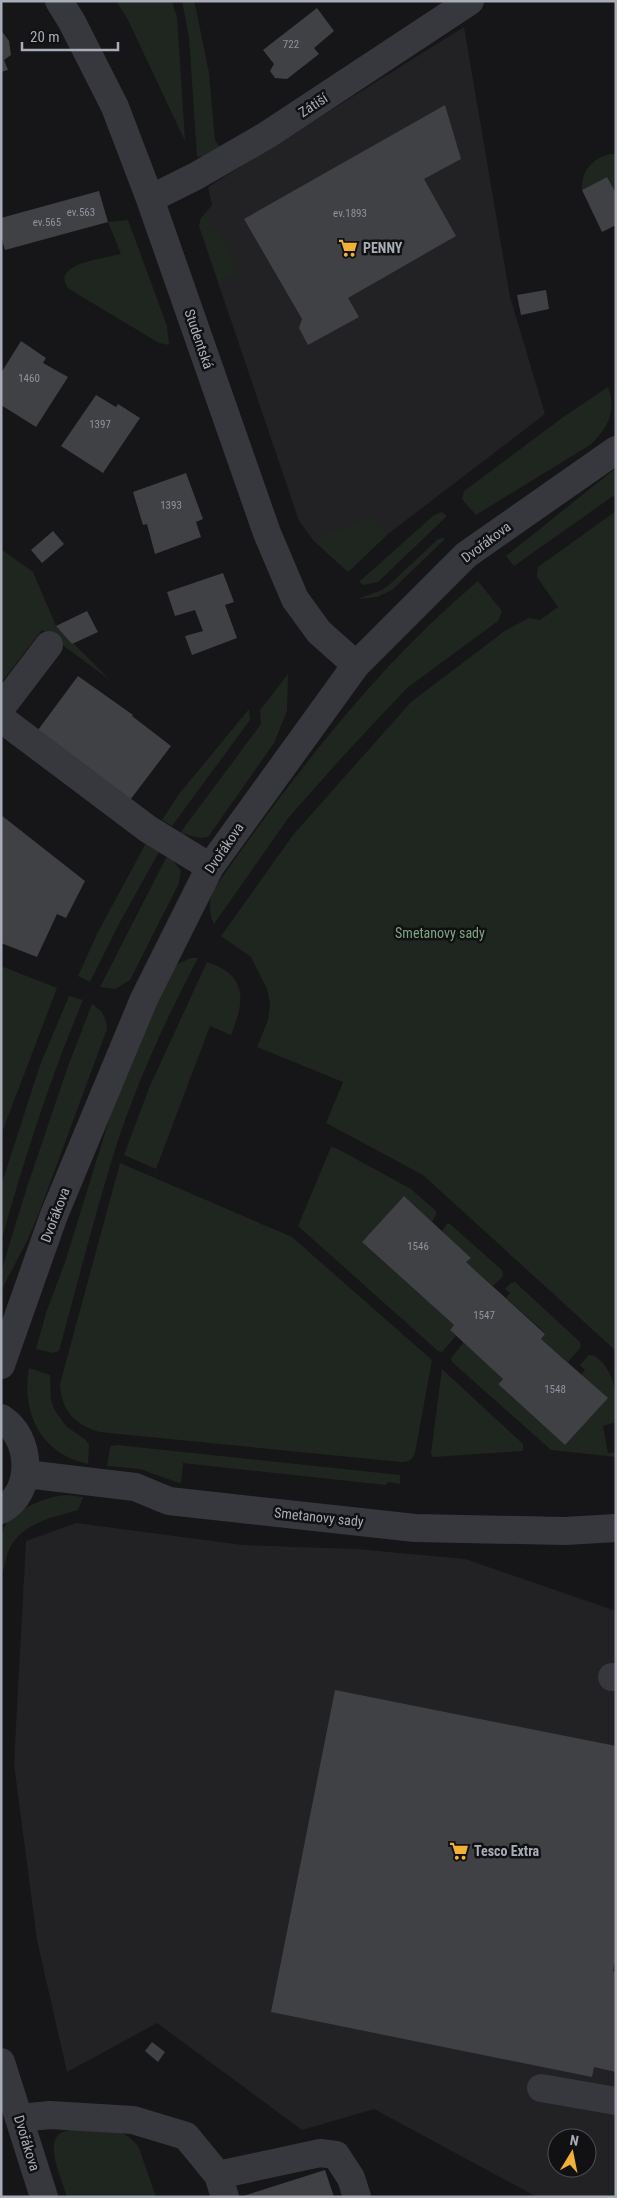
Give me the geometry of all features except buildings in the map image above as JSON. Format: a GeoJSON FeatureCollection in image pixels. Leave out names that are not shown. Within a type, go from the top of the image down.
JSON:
{"type":"FeatureCollection","features":[{"type":"Feature","properties":{"kind":"street","name":"Studentská"},"geometry":{"type":"LineString","coordinates":[[59,1],[72,22],[115,106],[150,198],[267,532],[295,599],[319,632],[356,665]]}},
{"type":"Feature","properties":{"kind":"street","name":"Zátiší"},"geometry":{"type":"LineString","coordinates":[[150,198],[196,176],[267,135],[456,13],[470,1]]}},
{"type":"Feature","properties":{"kind":"street","name":"Dvořákova"},"geometry":{"type":"LineString","coordinates":[[1,1365],[58,1206],[144,1000],[210,867],[356,665],[466,555],[616,450]]}},
{"type":"Feature","properties":{"kind":"street"},"geometry":{"type":"LineString","coordinates":[[1,708],[49,645]]}},
{"type":"Feature","properties":{"kind":"street"},"geometry":{"type":"LineString","coordinates":[[1,716],[3,720],[148,829],[210,867]]}},
{"type":"Feature","properties":{"kind":"street"},"geometry":{"type":"LineString","coordinates":[[1,1418],[18,1434],[25,1453],[26,1474],[18,1492],[1,1510]]}},
{"type":"Feature","properties":{"kind":"street","name":"Smetanovy sady"},"geometry":{"type":"LineString","coordinates":[[26,1474],[135,1488],[169,1501],[415,1528],[565,1531],[616,1528]]}},
{"type":"Feature","properties":{"kind":"street","name":"Dvořákova"},"geometry":{"type":"LineString","coordinates":[[1,2062],[44,2197]]}},
{"type":"Feature","properties":{"kind":"street"},"geometry":{"type":"LineString","coordinates":[[541,2088],[616,2101]]}},
{"type":"Feature","properties":{"kind":"street"},"geometry":{"type":"LineString","coordinates":[[20,2118],[50,2115],[133,2120],[186,2136],[222,2186],[320,2153],[336,2155],[351,2178],[357,2197]]}},
{"type":"Feature","properties":{"kind":"shaded area"},"geometry":{"type":"Polygon","coordinates":[[[464,27],[510,297],[545,414],[388,534],[348,572],[313,540],[299,521],[199,226],[201,218],[212,205],[208,187],[464,27]]]}},
{"type":"Feature","properties":{"kind":"shaded area"},"geometry":{"type":"Polygon","coordinates":[[[76,1523],[243,1545],[356,1549],[465,1559],[616,1611],[616,2197],[537,2197],[374,2109],[302,2130],[157,2023],[67,2072],[37,1940],[14,1764],[26,1541],[76,1523]]]}},
{"type":"Feature","properties":{"kind":"green space"},"geometry":{"type":"Polygon","coordinates":[[[116,1],[172,1],[177,17],[185,141],[127,18],[116,1]]]}},
{"type":"Feature","properties":{"kind":"green space"},"geometry":{"type":"Polygon","coordinates":[[[182,1],[194,1],[196,9],[209,73],[215,140],[222,150],[216,154],[197,157],[189,37],[182,1]]]}},
{"type":"Feature","properties":{"kind":"green space"},"geometry":{"type":"Polygon","coordinates":[[[610,154],[616,154],[616,193],[607,177],[582,190],[583,177],[589,167],[598,159],[610,154]]]}},
{"type":"Feature","properties":{"kind":"green space"},"geometry":{"type":"Polygon","coordinates":[[[206,213],[241,270],[218,281],[199,226],[201,218],[206,213]]]}},
{"type":"Feature","properties":{"kind":"green space"},"geometry":{"type":"Polygon","coordinates":[[[128,220],[167,326],[169,345],[159,343],[69,289],[65,280],[66,274],[72,268],[92,260],[121,254],[108,222],[128,220]]]}},
{"type":"Feature","properties":{"kind":"green space"},"geometry":{"type":"Polygon","coordinates":[[[608,387],[612,404],[609,419],[602,432],[590,445],[476,515],[462,499],[464,491],[562,418],[608,387]]]}},
{"type":"Feature","properties":{"kind":"green space"},"geometry":{"type":"Polygon","coordinates":[[[616,468],[616,494],[514,566],[506,556],[616,468]]]}},
{"type":"Feature","properties":{"kind":"green space","name":"Smetanovy sady"},"geometry":{"type":"Polygon","coordinates":[[[616,511],[616,1351],[423,1175],[326,1123],[343,1082],[257,1047],[268,1020],[270,1004],[267,989],[251,957],[221,936],[293,835],[411,702],[506,630],[529,618],[540,620],[558,607],[537,577],[538,567],[616,511]]]}},
{"type":"Feature","properties":{"kind":"green space"},"geometry":{"type":"Polygon","coordinates":[[[442,512],[447,516],[378,582],[364,585],[359,582],[434,515],[442,512]]]}},
{"type":"Feature","properties":{"kind":"green space"},"geometry":{"type":"Polygon","coordinates":[[[371,519],[388,534],[348,572],[313,540],[363,520],[371,519]]]}},
{"type":"Feature","properties":{"kind":"green space"},"geometry":{"type":"Polygon","coordinates":[[[438,539],[445,539],[392,590],[377,597],[358,599],[382,590],[389,585],[438,539]]]}},
{"type":"Feature","properties":{"kind":"green space"},"geometry":{"type":"Polygon","coordinates":[[[1,549],[33,572],[56,626],[110,680],[42,630],[1,683],[1,549]]]}},
{"type":"Feature","properties":{"kind":"green space"},"geometry":{"type":"Polygon","coordinates":[[[478,581],[502,611],[498,621],[407,688],[345,754],[289,817],[214,924],[210,906],[214,889],[273,806],[336,726],[370,687],[404,650],[478,581]]]}},
{"type":"Feature","properties":{"kind":"green space"},"geometry":{"type":"Polygon","coordinates":[[[288,674],[287,711],[274,743],[208,837],[200,838],[180,833],[261,724],[260,710],[288,674]]]}},
{"type":"Feature","properties":{"kind":"green space"},"geometry":{"type":"Polygon","coordinates":[[[249,709],[250,720],[172,826],[162,820],[179,794],[249,709]]]}},
{"type":"Feature","properties":{"kind":"green space"},"geometry":{"type":"Polygon","coordinates":[[[146,843],[160,850],[119,924],[90,982],[78,976],[97,934],[146,843]]]}},
{"type":"Feature","properties":{"kind":"green space"},"geometry":{"type":"Polygon","coordinates":[[[168,854],[181,871],[179,883],[130,980],[115,989],[100,987],[168,854]]]}},
{"type":"Feature","properties":{"kind":"green space"},"geometry":{"type":"Polygon","coordinates":[[[191,958],[198,958],[152,1054],[122,1128],[59,1351],[53,1353],[36,1349],[46,1313],[65,1262],[110,1117],[128,1066],[171,972],[177,964],[191,958]]]}},
{"type":"Feature","properties":{"kind":"green space"},"geometry":{"type":"Polygon","coordinates":[[[207,962],[220,967],[230,974],[236,982],[240,991],[239,1011],[231,1035],[210,1026],[156,1169],[124,1155],[149,1088],[207,962]]]}},
{"type":"Feature","properties":{"kind":"green space"},"geometry":{"type":"Polygon","coordinates":[[[1,966],[57,988],[1,1135],[1,966]]]}},
{"type":"Feature","properties":{"kind":"green space"},"geometry":{"type":"Polygon","coordinates":[[[69,996],[83,1000],[38,1120],[1,1242],[1,1186],[40,1065],[69,996]]]}},
{"type":"Feature","properties":{"kind":"green space"},"geometry":{"type":"Polygon","coordinates":[[[92,1004],[103,1015],[107,1029],[40,1210],[28,1239],[1,1291],[1,1272],[26,1190],[67,1069],[92,1004]]]}},
{"type":"Feature","properties":{"kind":"green space"},"geometry":{"type":"Polygon","coordinates":[[[331,1147],[411,1189],[436,1211],[432,1222],[404,1196],[362,1242],[454,1325],[450,1330],[456,1336],[442,1352],[438,1351],[298,1226],[331,1147]]]}},
{"type":"Feature","properties":{"kind":"green space"},"geometry":{"type":"Polygon","coordinates":[[[120,1163],[292,1237],[432,1360],[415,1453],[411,1459],[401,1462],[99,1432],[83,1425],[71,1415],[63,1402],[60,1384],[120,1163]]]}},
{"type":"Feature","properties":{"kind":"green space"},"geometry":{"type":"Polygon","coordinates":[[[447,1224],[450,1224],[502,1270],[503,1276],[493,1286],[466,1262],[470,1258],[442,1231],[447,1224]]]}},
{"type":"Feature","properties":{"kind":"green space"},"geometry":{"type":"Polygon","coordinates":[[[515,1282],[580,1342],[581,1347],[568,1362],[541,1339],[545,1333],[506,1298],[510,1293],[505,1289],[515,1282]]]}},
{"type":"Feature","properties":{"kind":"green space"},"geometry":{"type":"Polygon","coordinates":[[[464,1342],[503,1378],[498,1384],[565,1445],[581,1375],[585,1370],[580,1365],[589,1355],[597,1358],[611,1376],[615,1390],[616,1422],[603,1426],[608,1453],[616,1452],[616,1457],[551,1450],[452,1362],[451,1358],[464,1342]]]}},
{"type":"Feature","properties":{"kind":"green space"},"geometry":{"type":"Polygon","coordinates":[[[29,1368],[50,1375],[51,1401],[55,1411],[67,1427],[86,1440],[89,1445],[88,1464],[72,1459],[58,1451],[38,1429],[28,1401],[29,1368]]]}},
{"type":"Feature","properties":{"kind":"green space"},"geometry":{"type":"Polygon","coordinates":[[[442,1369],[523,1444],[523,1451],[433,1457],[431,1453],[442,1369]]]}},
{"type":"Feature","properties":{"kind":"green space"},"geometry":{"type":"Polygon","coordinates":[[[117,1445],[400,1475],[400,1484],[388,1482],[386,1485],[183,1463],[181,1483],[179,1483],[140,1469],[107,1466],[110,1448],[117,1445]]]}},
{"type":"Feature","properties":{"kind":"green space"},"geometry":{"type":"Polygon","coordinates":[[[68,1495],[83,1497],[78,1510],[50,1518],[24,1531],[11,1546],[1,1575],[1,1536],[6,1524],[20,1511],[40,1501],[68,1495]]]}},
{"type":"Feature","properties":{"kind":"green space"},"geometry":{"type":"Polygon","coordinates":[[[74,2130],[107,2130],[126,2135],[139,2148],[156,2197],[67,2197],[58,2172],[54,2152],[54,2143],[57,2136],[63,2132],[74,2130]]]}},
{"type":"Feature","properties":{"kind":"place","name":"PENNY"},"geometry":{"type":"Point","coordinates":[348,248]}},
{"type":"Feature","properties":{"kind":"place","name":"Tesco Extra"},"geometry":{"type":"Point","coordinates":[459,1851]}}]}
